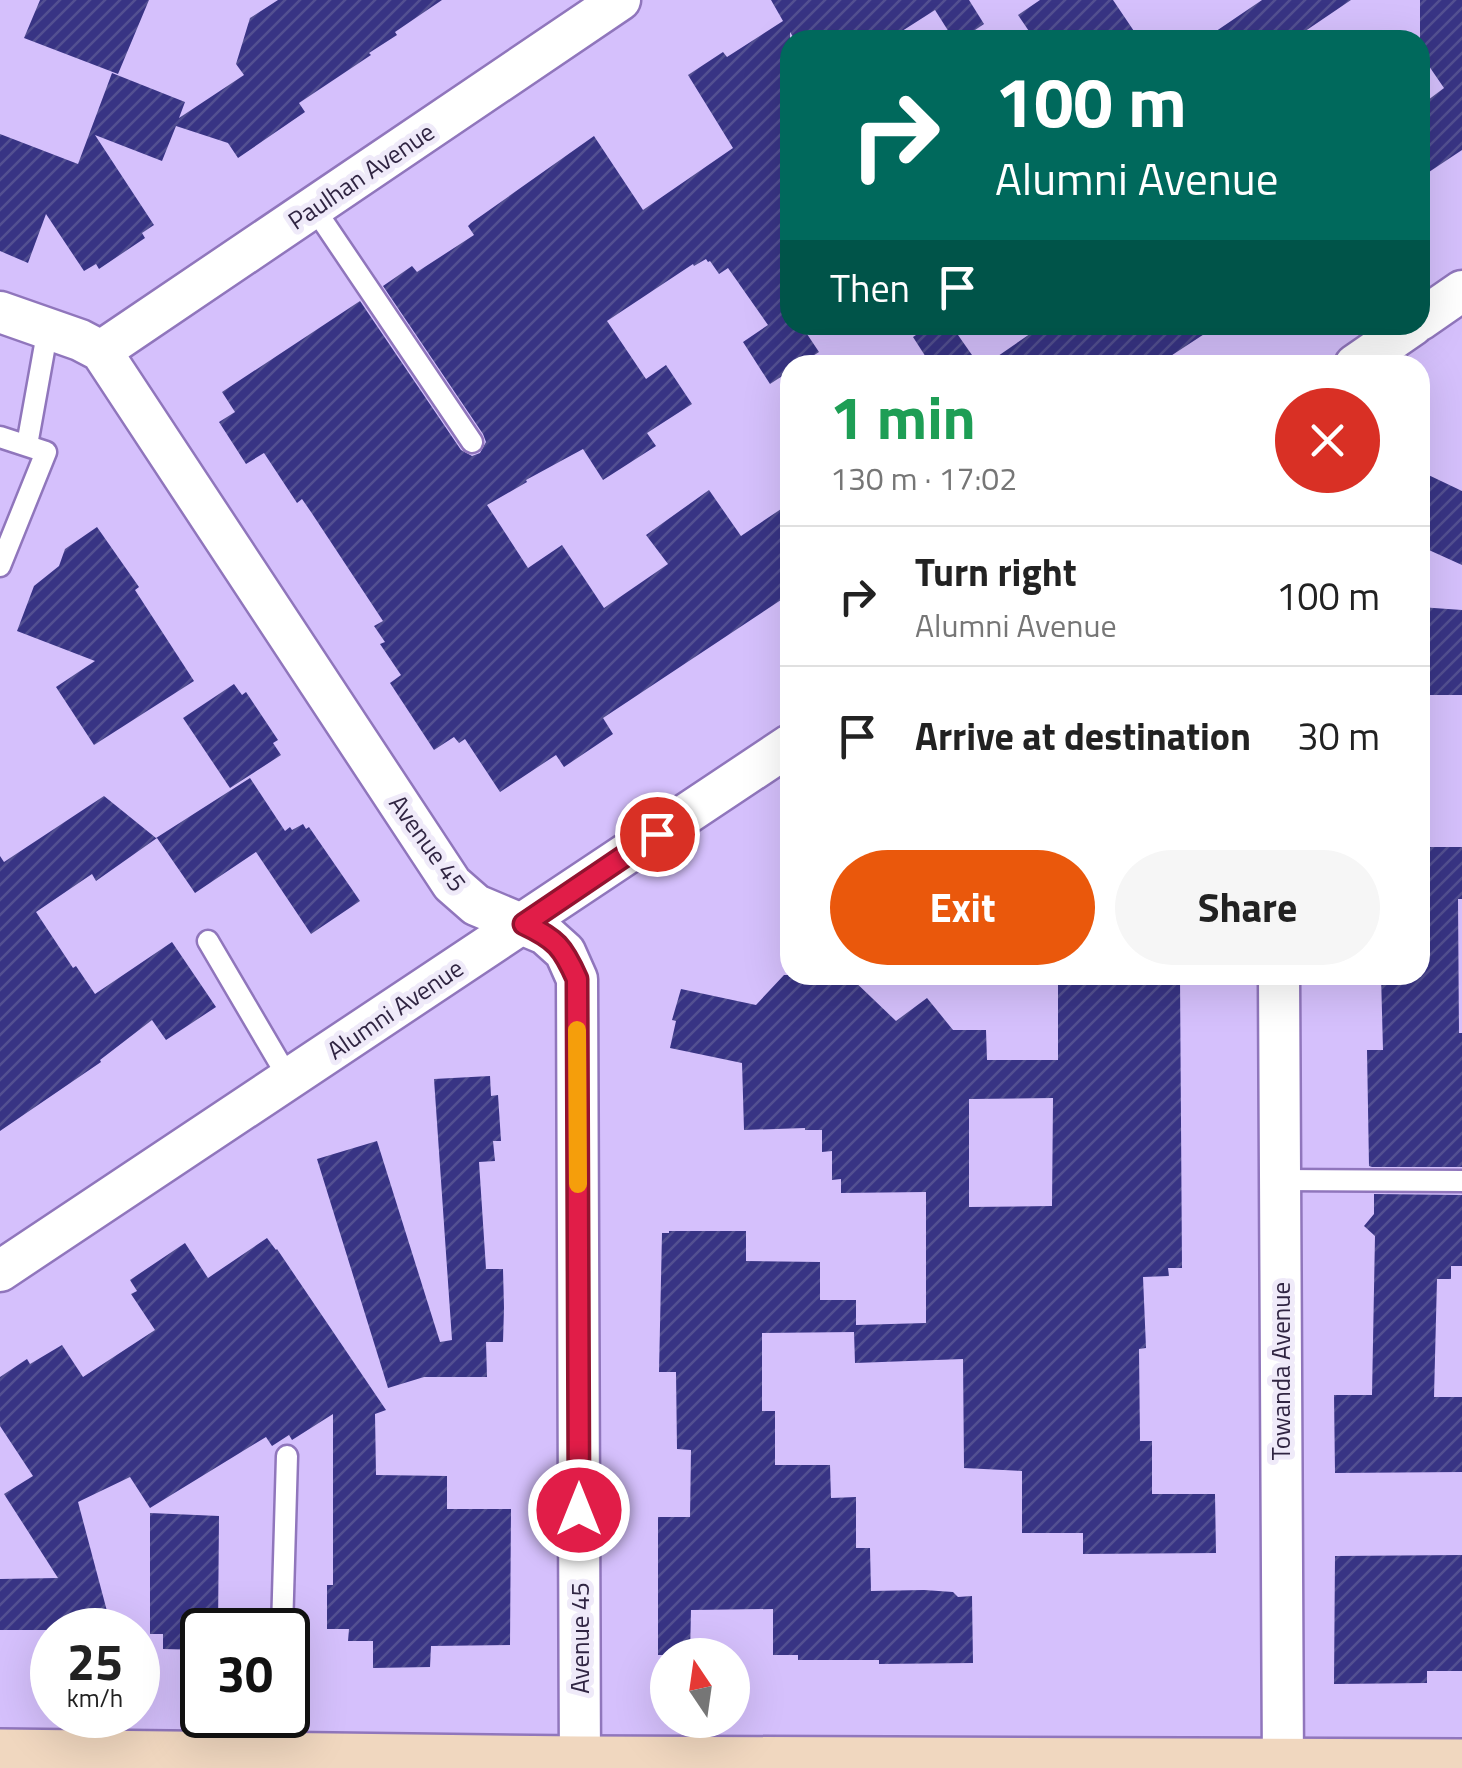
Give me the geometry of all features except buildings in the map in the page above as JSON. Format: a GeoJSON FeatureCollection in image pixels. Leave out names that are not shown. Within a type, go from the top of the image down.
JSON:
{"type":"FeatureCollection","features":[{"type":"Feature","properties":{"kind":"main road"},"geometry":{"type":"LineString","coordinates":[[0,1757],[54,1763],[282,1738],[405,1765],[1462,1767]]}},
{"type":"Feature","properties":{"kind":"street","name":"Paulhan Avenue"},"geometry":{"type":"LineString","coordinates":[[101,351],[620,0]]}},
{"type":"Feature","properties":{"kind":"street"},"geometry":{"type":"LineString","coordinates":[[1430,313],[1462,291]]}},
{"type":"Feature","properties":{"kind":"street"},"geometry":{"type":"LineString","coordinates":[[0,312],[101,351]]}},
{"type":"Feature","properties":{"kind":"street"},"geometry":{"type":"LineString","coordinates":[[1370,355],[1399,335]]}},
{"type":"Feature","properties":{"kind":"street","name":"Avenue 45"},"geometry":{"type":"LineString","coordinates":[[101,351],[452,884],[476,905],[546,934],[565,952],[577,979],[580,1766]]}},
{"type":"Feature","properties":{"kind":"street","name":"Alumni Avenue"},"geometry":{"type":"LineString","coordinates":[[0,1272],[780,753]]}},
{"type":"Feature","properties":{"kind":"street","name":"Towanda Avenue"},"geometry":{"type":"LineString","coordinates":[[1280,985],[1283,1768]]}},
{"type":"Feature","properties":{"kind":"lane"},"geometry":{"type":"LineString","coordinates":[[314,208],[472,442]]}},
{"type":"Feature","properties":{"kind":"lane"},"geometry":{"type":"LineString","coordinates":[[28,445],[48,328]]}},
{"type":"Feature","properties":{"kind":"lane"},"geometry":{"type":"LineString","coordinates":[[0,436],[46,452],[0,566]]}},
{"type":"Feature","properties":{"kind":"lane"},"geometry":{"type":"LineString","coordinates":[[208,941],[289,1079]]}},
{"type":"Feature","properties":{"kind":"lane"},"geometry":{"type":"LineString","coordinates":[[1280,1180],[1462,1182]]}},
{"type":"Feature","properties":{"kind":"lane"},"geometry":{"type":"LineString","coordinates":[[283,1608],[287,1456]]}},
{"type":"Feature","properties":{"kind":"slow traffic"},"geometry":{"type":"LineString","coordinates":[[577,1030],[578,1184]]}},
{"type":"Feature","properties":{"kind":"route"},"geometry":{"type":"LineString","coordinates":[[579,1510],[577,979],[565,952],[546,934],[524,924],[657,834]]}}]}
